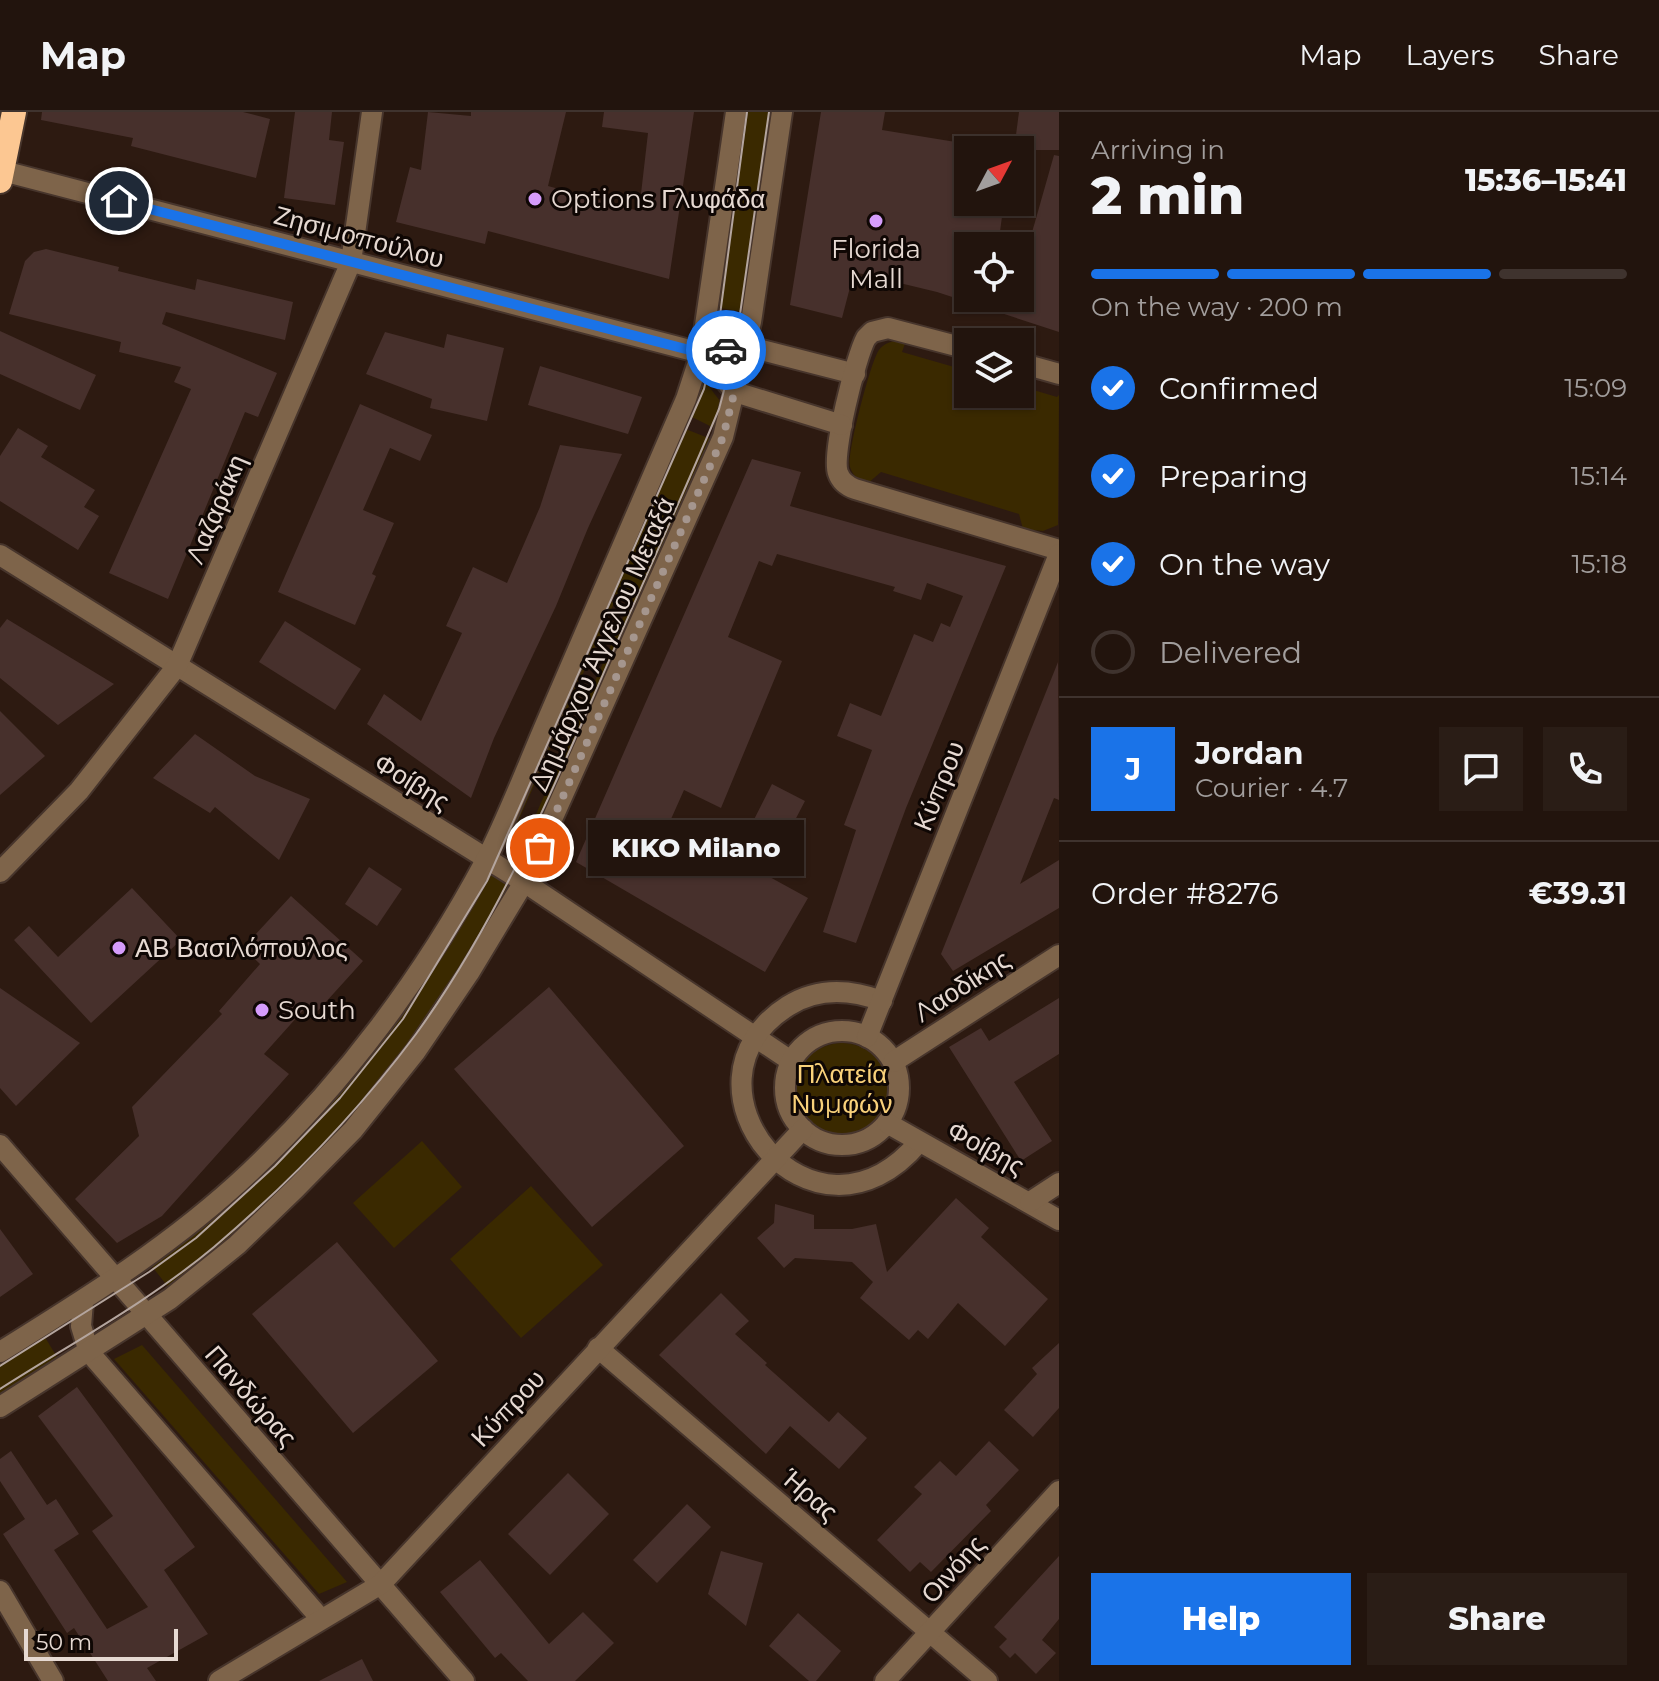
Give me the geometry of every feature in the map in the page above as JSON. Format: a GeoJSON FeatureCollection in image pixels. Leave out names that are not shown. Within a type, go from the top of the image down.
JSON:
{"type":"FeatureCollection","features":[{"type":"Feature","properties":{"kind":"highway"},"geometry":{"type":"LineString","coordinates":[[2,176],[14,112]]}},
{"type":"Feature","properties":{"kind":"street","name":"Λαζαράκη"},"geometry":{"type":"LineString","coordinates":[[0,872],[79,791],[177,666],[351,262],[372,112]]}},
{"type":"Feature","properties":{"kind":"street","name":"Δημάρχου Άγγελου Μεταξά"},"geometry":{"type":"LineString","coordinates":[[0,1352],[118,1279],[250,1172],[324,1095],[390,1014],[486,859],[686,399],[701,353],[736,112]]}},
{"type":"Feature","properties":{"kind":"street","name":"Δημάρχου Άγγελου Μεταξά"},"geometry":{"type":"LineString","coordinates":[[0,1407],[147,1316],[237,1245],[353,1130],[416,1051],[469,973],[524,882],[723,437],[746,346],[782,112]]}},
{"type":"Feature","properties":{"kind":"street","name":"Ζησιμοπούλου"},"geometry":{"type":"LineString","coordinates":[[2,176],[701,353],[746,346],[855,374]]}},
{"type":"Feature","properties":{"kind":"street"},"geometry":{"type":"LineString","coordinates":[[954,345],[888,328],[880,329],[866,338],[842,425],[836,465],[841,480],[847,486],[1059,552]]}},
{"type":"Feature","properties":{"kind":"street"},"geometry":{"type":"LineString","coordinates":[[701,353],[735,392],[842,425]]}},
{"type":"Feature","properties":{"kind":"street"},"geometry":{"type":"LineString","coordinates":[[1034,367],[1059,374]]}},
{"type":"Feature","properties":{"kind":"street","name":"Κύπρου"},"geometry":{"type":"LineString","coordinates":[[867,1037],[1059,552]]}},
{"type":"Feature","properties":{"kind":"street","name":"Φοίβης"},"geometry":{"type":"LineString","coordinates":[[0,555],[524,882],[791,1061]]}},
{"type":"Feature","properties":{"kind":"street","name":"Λαοδίκης"},"geometry":{"type":"LineString","coordinates":[[893,1062],[1059,955]]}},
{"type":"Feature","properties":{"kind":"street"},"geometry":{"type":"LineString","coordinates":[[882,1001],[847,991],[811,995],[779,1011],[756,1038],[744,1069],[743,1102],[754,1134],[775,1160],[811,1180],[851,1184],[871,1179],[890,1170],[919,1142]]}},
{"type":"Feature","properties":{"kind":"street"},"geometry":{"type":"LineString","coordinates":[[833,1031],[851,1031],[878,1044],[893,1062],[899,1093],[895,1109],[887,1123],[868,1139],[844,1145],[819,1140],[803,1129],[792,1115],[786,1097],[786,1079],[791,1061],[809,1042],[833,1031]]}},
{"type":"Feature","properties":{"kind":"street","name":"Φοίβης"},"geometry":{"type":"LineString","coordinates":[[887,1123],[1059,1220]]}},
{"type":"Feature","properties":{"kind":"street","name":"Κύπρου"},"geometry":{"type":"LineString","coordinates":[[219,1681],[381,1584],[803,1129]]}},
{"type":"Feature","properties":{"kind":"street","name":"Πανδώρας"},"geometry":{"type":"LineString","coordinates":[[0,1145],[464,1681]]}},
{"type":"Feature","properties":{"kind":"street"},"geometry":{"type":"LineString","coordinates":[[1030,1202],[1059,1183]]}},
{"type":"Feature","properties":{"kind":"street"},"geometry":{"type":"LineString","coordinates":[[83,1302],[81,1326],[89,1352],[321,1619]]}},
{"type":"Feature","properties":{"kind":"street","name":"Ήρας"},"geometry":{"type":"LineString","coordinates":[[598,1348],[987,1681]]}},
{"type":"Feature","properties":{"kind":"street","name":"Οινόης"},"geometry":{"type":"LineString","coordinates":[[885,1681],[1059,1491]]}},
{"type":"Feature","properties":{"kind":"street"},"geometry":{"type":"LineString","coordinates":[[0,1591],[53,1681]]}},
{"type":"Feature","properties":{"kind":"green space"},"geometry":{"type":"Polygon","coordinates":[[[743,112],[772,112],[744,312],[714,307],[743,112]]]}},
{"type":"Feature","properties":{"kind":"green space"},"geometry":{"type":"Polygon","coordinates":[[[906,341],[902,352],[954,367],[954,408],[1034,408],[1034,390],[1059,395],[1058,525],[1043,531],[1023,529],[1019,514],[881,472],[867,484],[855,476],[850,460],[860,408],[875,357],[888,343],[906,341]]]}},
{"type":"Feature","properties":{"kind":"green space"},"geometry":{"type":"Polygon","coordinates":[[[701,376],[723,405],[714,428],[688,415],[701,376]]]}},
{"type":"Feature","properties":{"kind":"green space"},"geometry":{"type":"Polygon","coordinates":[[[683,428],[711,439],[638,604],[610,592],[683,428]]]}},
{"type":"Feature","properties":{"kind":"green space"},"geometry":{"type":"Polygon","coordinates":[[[607,600],[614,603],[514,831],[507,827],[607,600]]]}},
{"type":"Feature","properties":{"kind":"green space"},"geometry":{"type":"Polygon","coordinates":[[[627,609],[634,612],[536,834],[529,830],[627,609]]]}},
{"type":"Feature","properties":{"kind":"green space"},"geometry":{"type":"Polygon","coordinates":[[[486,872],[511,888],[441,999],[385,1079],[342,1130],[295,1178],[169,1288],[150,1264],[285,1148],[486,872]]]}},
{"type":"Feature","properties":{"kind":"green space","name":"Πλατεία Νυμφών"},"geometry":{"type":"Polygon","coordinates":[[[842,1043],[860,1047],[874,1057],[884,1071],[888,1089],[884,1107],[874,1121],[860,1131],[842,1135],[824,1131],[810,1121],[800,1107],[796,1089],[800,1071],[810,1057],[824,1047],[842,1043]]]}},
{"type":"Feature","properties":{"kind":"green space"},"geometry":{"type":"Polygon","coordinates":[[[422,1141],[462,1187],[394,1248],[353,1203],[422,1141]]]}},
{"type":"Feature","properties":{"kind":"green space"},"geometry":{"type":"Polygon","coordinates":[[[531,1186],[603,1265],[521,1338],[450,1259],[531,1186]]]}},
{"type":"Feature","properties":{"kind":"green space"},"geometry":{"type":"Polygon","coordinates":[[[43,1334],[57,1357],[0,1394],[0,1362],[43,1334]]]}},
{"type":"Feature","properties":{"kind":"green space"},"geometry":{"type":"Polygon","coordinates":[[[142,1345],[347,1582],[319,1594],[114,1359],[142,1345]]]}},
{"type":"Feature","properties":{"kind":"building"},"geometry":{"type":"Polygon","coordinates":[[[42,112],[243,112],[270,119],[256,178],[131,146],[133,138],[41,120],[42,112]]]}},
{"type":"Feature","properties":{"kind":"building"},"geometry":{"type":"Polygon","coordinates":[[[295,112],[332,112],[329,140],[344,142],[335,205],[284,198],[295,112]]]}},
{"type":"Feature","properties":{"kind":"building"},"geometry":{"type":"Polygon","coordinates":[[[428,112],[471,116],[471,112],[566,112],[548,186],[639,211],[648,133],[602,127],[604,112],[694,112],[669,279],[488,231],[485,244],[396,222],[410,167],[421,170],[428,112]]]}},
{"type":"Feature","properties":{"kind":"building","name":"Florida Mall"},"geometry":{"type":"Polygon","coordinates":[[[821,112],[885,112],[882,130],[954,142],[954,216],[1002,216],[1000,232],[954,232],[954,298],[854,272],[842,318],[790,305],[821,112]]]}},
{"type":"Feature","properties":{"kind":"building"},"geometry":{"type":"Polygon","coordinates":[[[1019,112],[1059,112],[1059,150],[1034,150],[1034,136],[1016,136],[1019,112]]]}},
{"type":"Feature","properties":{"kind":"building","name":"Florida Mall"},"geometry":{"type":"Polygon","coordinates":[[[1054,155],[1059,156],[1059,332],[998,312],[1034,312],[1032,232],[1054,155]]]}},
{"type":"Feature","properties":{"kind":"building"},"geometry":{"type":"Polygon","coordinates":[[[46,249],[195,290],[197,279],[293,302],[285,340],[166,312],[162,324],[277,373],[258,417],[245,412],[168,599],[109,573],[191,389],[174,382],[181,367],[119,352],[121,342],[9,314],[25,261],[34,252],[46,249]]]}},
{"type":"Feature","properties":{"kind":"building"},"geometry":{"type":"Polygon","coordinates":[[[0,331],[96,375],[80,410],[0,374],[0,331]]]}},
{"type":"Feature","properties":{"kind":"building"},"geometry":{"type":"Polygon","coordinates":[[[385,332],[444,348],[447,334],[504,348],[487,421],[430,408],[432,399],[366,374],[385,332]]]}},
{"type":"Feature","properties":{"kind":"building"},"geometry":{"type":"Polygon","coordinates":[[[540,366],[642,397],[628,434],[528,405],[540,366]]]}},
{"type":"Feature","properties":{"kind":"building"},"geometry":{"type":"Polygon","coordinates":[[[360,404],[432,435],[420,461],[390,448],[363,510],[394,523],[355,625],[278,592],[360,404]]]}},
{"type":"Feature","properties":{"kind":"building"},"geometry":{"type":"Polygon","coordinates":[[[18,428],[48,446],[41,457],[95,490],[84,507],[99,516],[78,550],[0,501],[0,456],[18,428]]]}},
{"type":"Feature","properties":{"kind":"building"},"geometry":{"type":"Polygon","coordinates":[[[560,445],[622,454],[494,738],[471,798],[367,724],[384,694],[421,721],[462,633],[446,626],[473,567],[507,583],[540,507],[560,445]]]}},
{"type":"Feature","properties":{"kind":"building"},"geometry":{"type":"Polygon","coordinates":[[[752,459],[801,472],[790,506],[1006,566],[906,808],[856,943],[823,932],[856,830],[844,825],[872,750],[837,736],[850,703],[881,716],[914,634],[933,642],[941,623],[950,627],[963,596],[927,583],[921,600],[893,591],[895,587],[777,554],[772,566],[759,561],[728,637],[782,661],[721,808],[684,790],[663,837],[729,869],[772,784],[805,801],[793,824],[782,818],[755,869],[808,898],[765,972],[576,862],[752,459]]]}},
{"type":"Feature","properties":{"kind":"building"},"geometry":{"type":"Polygon","coordinates":[[[7,619],[114,684],[58,725],[0,678],[0,628],[7,619]]]}},
{"type":"Feature","properties":{"kind":"building"},"geometry":{"type":"Polygon","coordinates":[[[285,621],[361,669],[335,710],[259,662],[285,621]]]}},
{"type":"Feature","properties":{"kind":"building"},"geometry":{"type":"Polygon","coordinates":[[[1058,662],[1059,800],[1054,798],[1020,884],[1059,860],[1059,908],[953,971],[941,954],[1058,662]]]}},
{"type":"Feature","properties":{"kind":"building"},"geometry":{"type":"Polygon","coordinates":[[[0,711],[45,756],[0,795],[0,711]]]}},
{"type":"Feature","properties":{"kind":"building"},"geometry":{"type":"Polygon","coordinates":[[[195,734],[255,776],[310,799],[279,860],[215,807],[210,813],[153,778],[195,734]]]}},
{"type":"Feature","properties":{"kind":"building"},"geometry":{"type":"Polygon","coordinates":[[[369,867],[402,889],[377,926],[345,904],[369,867]]]}},
{"type":"Feature","properties":{"kind":"building","name":"ΑΒ Βασιλόπουλος"},"geometry":{"type":"Polygon","coordinates":[[[132,888],[181,940],[91,1023],[14,940],[29,926],[58,957],[132,888]]]}},
{"type":"Feature","properties":{"kind":"building"},"geometry":{"type":"Polygon","coordinates":[[[291,896],[363,961],[315,1014],[307,1006],[264,1054],[289,1074],[162,1216],[117,1243],[75,1199],[139,1136],[132,1107],[222,1014],[219,1011],[260,964],[243,948],[291,896]]]}},
{"type":"Feature","properties":{"kind":"building"},"geometry":{"type":"Polygon","coordinates":[[[549,987],[684,1146],[592,1227],[454,1069],[549,987]]]}},
{"type":"Feature","properties":{"kind":"building"},"geometry":{"type":"Polygon","coordinates":[[[0,988],[80,1043],[16,1106],[0,1088],[0,988]]]}},
{"type":"Feature","properties":{"kind":"building"},"geometry":{"type":"Polygon","coordinates":[[[1059,998],[1059,1054],[1014,1082],[1052,1141],[1021,1161],[949,1047],[981,1028],[989,1041],[1059,998]]]}},
{"type":"Feature","properties":{"kind":"building"},"geometry":{"type":"Polygon","coordinates":[[[956,1198],[989,1228],[981,1237],[1048,1299],[1005,1346],[958,1303],[928,1339],[918,1330],[909,1340],[860,1298],[873,1282],[852,1262],[795,1258],[784,1268],[757,1238],[774,1223],[775,1204],[814,1215],[814,1229],[852,1229],[876,1224],[887,1272],[956,1198]]]}},
{"type":"Feature","properties":{"kind":"building"},"geometry":{"type":"Polygon","coordinates":[[[0,1229],[33,1274],[0,1297],[0,1229]]]}},
{"type":"Feature","properties":{"kind":"building"},"geometry":{"type":"Polygon","coordinates":[[[337,1242],[438,1361],[353,1433],[252,1314],[337,1242]]]}},
{"type":"Feature","properties":{"kind":"building"},"geometry":{"type":"Polygon","coordinates":[[[721,1293],[749,1321],[735,1334],[767,1363],[765,1365],[829,1422],[838,1412],[867,1438],[839,1469],[790,1426],[766,1454],[659,1355],[721,1293]]]}},
{"type":"Feature","properties":{"kind":"building"},"geometry":{"type":"Polygon","coordinates":[[[1059,1343],[1059,1408],[1033,1437],[1004,1410],[1037,1374],[1032,1368],[1059,1343]]]}},
{"type":"Feature","properties":{"kind":"building"},"geometry":{"type":"Polygon","coordinates":[[[77,1387],[195,1547],[164,1570],[208,1634],[147,1668],[156,1681],[108,1681],[74,1628],[67,1633],[3,1534],[25,1519],[0,1481],[0,1459],[11,1451],[47,1505],[56,1499],[79,1534],[54,1550],[107,1629],[148,1607],[92,1531],[113,1516],[38,1416],[77,1387]]]}},
{"type":"Feature","properties":{"kind":"building"},"geometry":{"type":"Polygon","coordinates":[[[989,1441],[1019,1470],[986,1505],[991,1511],[931,1572],[920,1562],[910,1572],[877,1540],[922,1494],[914,1487],[940,1461],[956,1476],[989,1441]]]}},
{"type":"Feature","properties":{"kind":"building"},"geometry":{"type":"Polygon","coordinates":[[[568,1473],[609,1514],[550,1575],[508,1534],[568,1473]]]}},
{"type":"Feature","properties":{"kind":"building"},"geometry":{"type":"Polygon","coordinates":[[[687,1504],[711,1527],[657,1583],[633,1560],[687,1504]]]}},
{"type":"Feature","properties":{"kind":"building"},"geometry":{"type":"Polygon","coordinates":[[[721,1551],[763,1563],[746,1626],[708,1594],[721,1551]]]}},
{"type":"Feature","properties":{"kind":"building"},"geometry":{"type":"Polygon","coordinates":[[[1059,1556],[1059,1619],[1042,1640],[1056,1653],[1036,1674],[1015,1653],[1010,1658],[999,1647],[1007,1639],[994,1627],[1059,1556]]]}},
{"type":"Feature","properties":{"kind":"building"},"geometry":{"type":"Polygon","coordinates":[[[480,1560],[549,1644],[583,1612],[614,1643],[575,1681],[528,1681],[501,1653],[495,1658],[440,1592],[480,1560]]]}},
{"type":"Feature","properties":{"kind":"building"},"geometry":{"type":"Polygon","coordinates":[[[798,1613],[841,1651],[816,1681],[809,1681],[769,1646],[798,1613]]]}},
{"type":"Feature","properties":{"kind":"building"},"geometry":{"type":"Polygon","coordinates":[[[362,1659],[373,1681],[319,1681],[362,1659]]]}},
{"type":"Feature","properties":{"kind":"tram line"},"geometry":{"type":"LineString","coordinates":[[0,1366],[149,1272],[196,1238],[275,1166],[340,1098],[403,1019],[487,881],[704,389],[720,315],[747,112]]}},
{"type":"Feature","properties":{"kind":"tram line"},"geometry":{"type":"LineString","coordinates":[[0,1389],[163,1286],[214,1247],[269,1198],[321,1146],[394,1063],[468,955],[553,788],[719,409],[735,349],[769,112]]}},
{"type":"Feature","properties":{"kind":"way so far"},"geometry":{"type":"LineString","coordinates":[[540,848],[723,437],[746,346],[726,350]]}},
{"type":"Feature","properties":{"kind":"place","name":"Options Γλυφάδα"},"geometry":{"type":"Point","coordinates":[535,199]}},
{"type":"Feature","properties":{"kind":"place","name":"Florida Mall"},"geometry":{"type":"Point","coordinates":[876,221]}},
{"type":"Feature","properties":{"kind":"place","name":"KIKO Milano"},"geometry":{"type":"Point","coordinates":[540,848]}},
{"type":"Feature","properties":{"kind":"place","name":"ΑΒ Βασιλόπουλος"},"geometry":{"type":"Point","coordinates":[119,948]}},
{"type":"Feature","properties":{"kind":"place","name":"South"},"geometry":{"type":"Point","coordinates":[262,1010]}},
{"type":"Feature","properties":{"kind":"route"},"geometry":{"type":"LineString","coordinates":[[119,201],[701,353],[726,350]]}}]}
